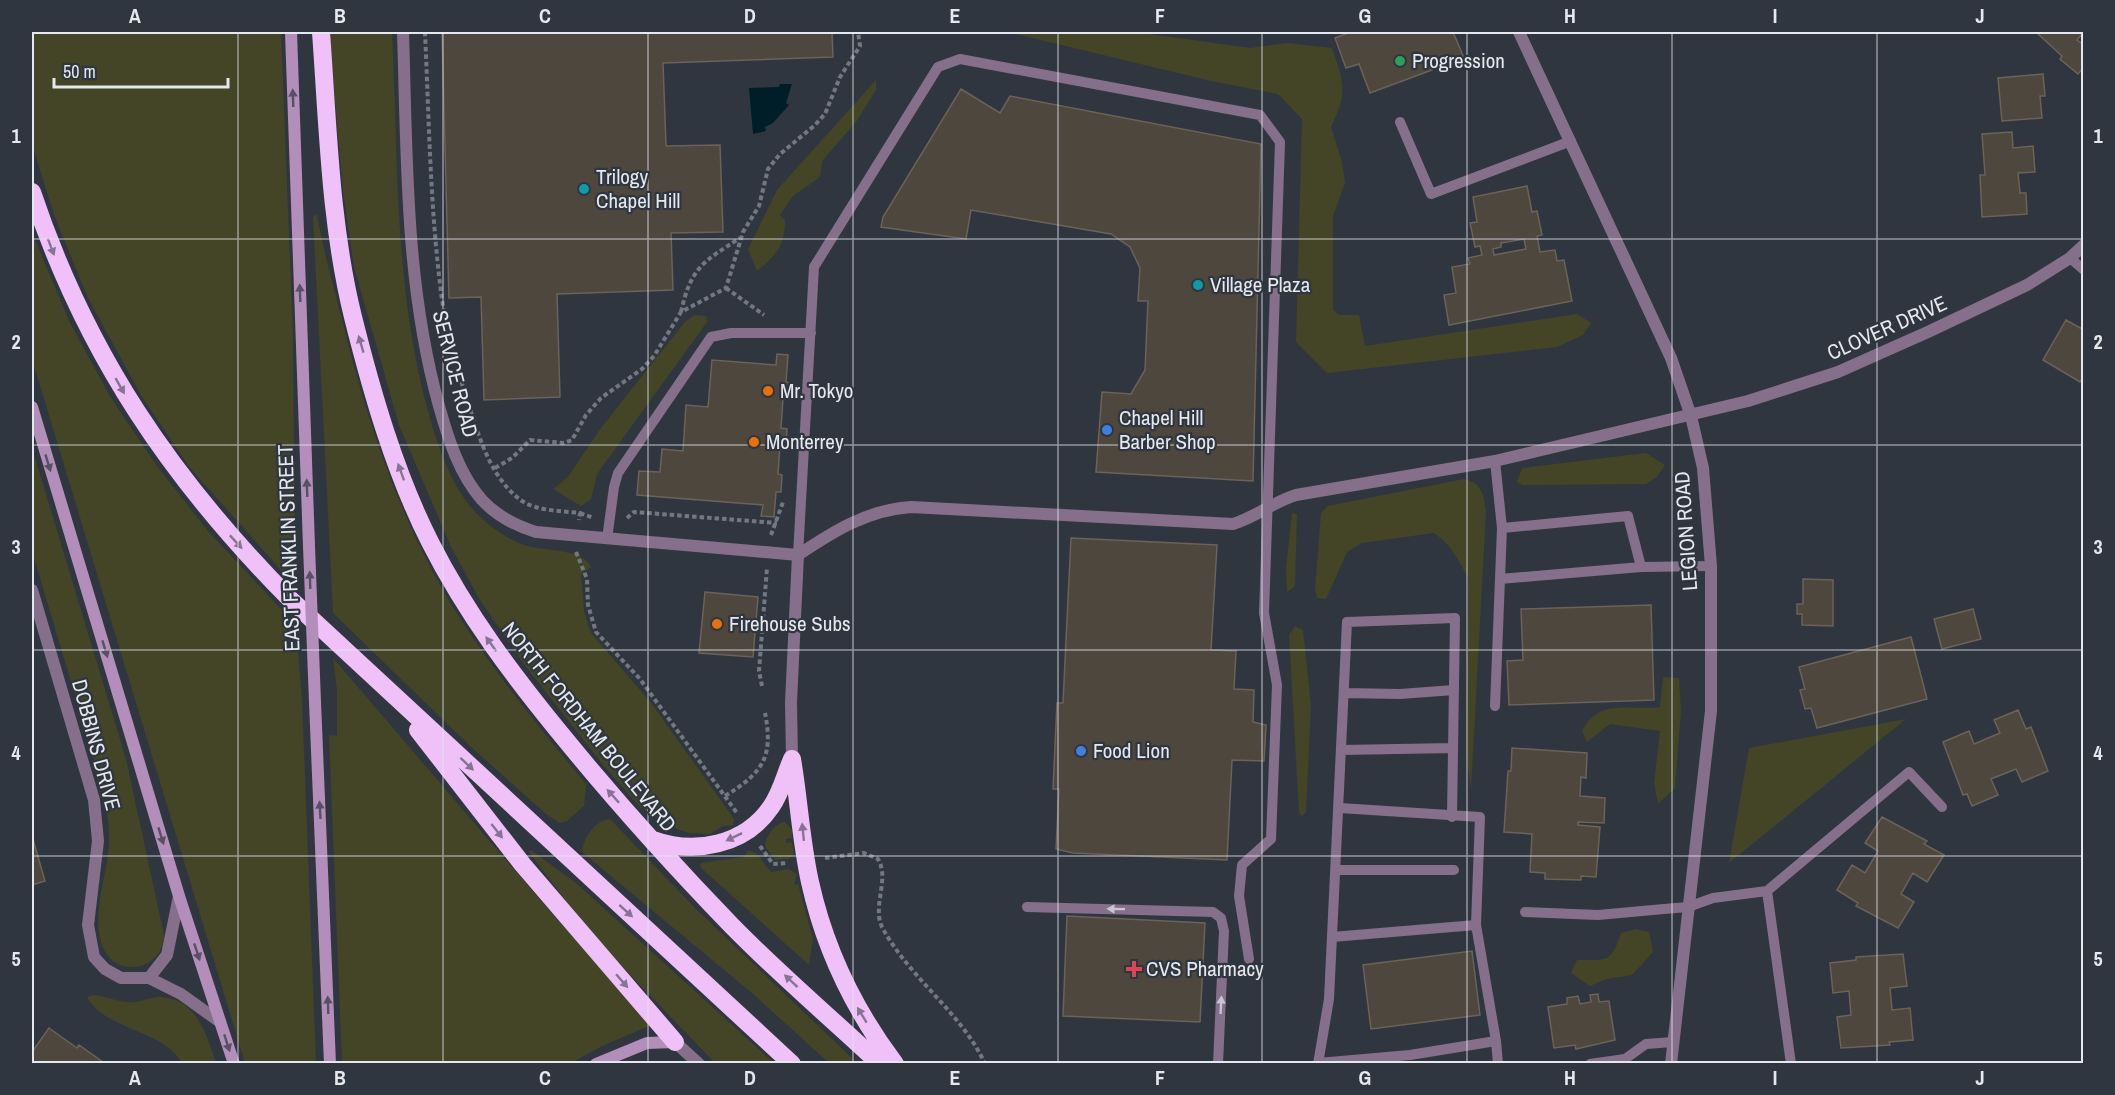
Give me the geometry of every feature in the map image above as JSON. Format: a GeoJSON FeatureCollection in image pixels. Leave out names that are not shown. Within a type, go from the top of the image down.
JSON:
{"type":"FeatureCollection","features":[{"type":"Feature","properties":{"kind":"highway","name":"NORTH FORDHAM BOULEVARD"},"geometry":{"type":"LineString","coordinates":[[321,32],[337,236],[353,316],[377,400],[412,503],[429,540],[477,626],[520,684],[651,840],[734,928],[880,1064]]}},
{"type":"Feature","properties":{"kind":"highway"},"geometry":{"type":"LineString","coordinates":[[32,192],[54,254],[91,335],[141,420],[168,460],[225,531],[256,565],[384,686],[792,1064]]}},
{"type":"Feature","properties":{"kind":"highway"},"geometry":{"type":"LineString","coordinates":[[384,686],[523,865],[675,1042]]}},
{"type":"Feature","properties":{"kind":"highway"},"geometry":{"type":"LineString","coordinates":[[651,840],[678,847],[700,847],[725,842],[749,829],[770,808],[792,759]]}},
{"type":"Feature","properties":{"kind":"highway"},"geometry":{"type":"LineString","coordinates":[[792,759],[800,802],[806,860],[819,918],[837,970],[874,1036],[895,1064]]}},
{"type":"Feature","properties":{"kind":"main road","name":"EAST FRANKLIN STREET"},"geometry":{"type":"LineString","coordinates":[[291,32],[330,1064]]}},
{"type":"Feature","properties":{"kind":"main road"},"geometry":{"type":"LineString","coordinates":[[32,407],[179,896],[234,1064]]}},
{"type":"Feature","properties":{"kind":"main road"},"geometry":{"type":"LineString","coordinates":[[596,1064],[647,1043],[675,1042]]}},
{"type":"Feature","properties":{"kind":"street","name":"SERVICE ROAD"},"geometry":{"type":"LineString","coordinates":[[403,32],[414,280],[429,368],[454,452],[483,500],[514,524],[536,532],[798,555]]}},
{"type":"Feature","properties":{"kind":"street","name":"LEGION ROAD"},"geometry":{"type":"LineString","coordinates":[[1518,32],[1671,358],[1691,416],[1703,468],[1711,566],[1711,711],[1671,1064]]}},
{"type":"Feature","properties":{"kind":"street","name":"CLOVER DRIVE"},"geometry":{"type":"LineString","coordinates":[[798,555],[837,529],[888,508],[911,507],[1233,524],[1246,520],[1268,505],[1296,495],[1495,461],[1691,416],[1838,372],[2027,285],[2070,258],[2084,245]]}},
{"type":"Feature","properties":{"kind":"street"},"geometry":{"type":"LineString","coordinates":[[792,759],[791,702],[798,555]]}},
{"type":"Feature","properties":{"kind":"street","name":"DOBBINS DRIVE"},"geometry":{"type":"LineString","coordinates":[[32,590],[94,800],[98,841],[88,908],[91,947],[101,965],[113,974],[129,979],[149,978],[181,994],[220,1022]]}},
{"type":"Feature","properties":{"kind":"street"},"geometry":{"type":"LineString","coordinates":[[149,978],[167,955],[179,896]]}},
{"type":"Feature","properties":{"kind":"street"},"geometry":{"type":"LineString","coordinates":[[675,1042],[699,1064]]}},
{"type":"Feature","properties":{"kind":"lane"},"geometry":{"type":"LineString","coordinates":[[798,555],[814,267],[938,67],[949,61],[960,59],[1260,115],[1280,142],[1264,613],[1277,685],[1271,839],[1242,865],[1239,896],[1248,959]]}},
{"type":"Feature","properties":{"kind":"lane"},"geometry":{"type":"LineString","coordinates":[[1400,122],[1431,194],[1570,141]]}},
{"type":"Feature","properties":{"kind":"lane"},"geometry":{"type":"LineString","coordinates":[[2070,258],[2084,270]]}},
{"type":"Feature","properties":{"kind":"lane"},"geometry":{"type":"LineString","coordinates":[[607,539],[618,474],[711,337],[731,333],[811,333]]}},
{"type":"Feature","properties":{"kind":"lane"},"geometry":{"type":"LineString","coordinates":[[1495,461],[1502,528],[1495,706]]}},
{"type":"Feature","properties":{"kind":"lane"},"geometry":{"type":"LineString","coordinates":[[1502,528],[1628,516],[1641,567]]}},
{"type":"Feature","properties":{"kind":"lane"},"geometry":{"type":"LineString","coordinates":[[1500,579],[1641,567],[1711,566]]}},
{"type":"Feature","properties":{"kind":"lane"},"geometry":{"type":"LineString","coordinates":[[1452,817],[1455,618],[1347,622],[1340,808],[1329,999],[1318,1063],[1410,1055],[1496,1041]]}},
{"type":"Feature","properties":{"kind":"lane"},"geometry":{"type":"LineString","coordinates":[[1344,693],[1400,694],[1454,690]]}},
{"type":"Feature","properties":{"kind":"lane"},"geometry":{"type":"LineString","coordinates":[[1341,750],[1453,748]]}},
{"type":"Feature","properties":{"kind":"lane"},"geometry":{"type":"LineString","coordinates":[[1525,912],[1598,915],[1688,907],[1713,898],[1767,891],[1910,772],[1942,807]]}},
{"type":"Feature","properties":{"kind":"lane"},"geometry":{"type":"LineString","coordinates":[[1340,808],[1480,817],[1476,925],[1498,1064]]}},
{"type":"Feature","properties":{"kind":"lane"},"geometry":{"type":"LineString","coordinates":[[1336,870],[1454,870]]}},
{"type":"Feature","properties":{"kind":"lane"},"geometry":{"type":"LineString","coordinates":[[1767,891],[1791,1064]]}},
{"type":"Feature","properties":{"kind":"lane"},"geometry":{"type":"LineString","coordinates":[[1028,907],[1213,912],[1221,918],[1224,930],[1218,1064]]}},
{"type":"Feature","properties":{"kind":"lane"},"geometry":{"type":"LineString","coordinates":[[1332,938],[1476,925]]}},
{"type":"Feature","properties":{"kind":"lane"},"geometry":{"type":"LineString","coordinates":[[1590,1064],[1625,1059],[1647,1044],[1673,1042]]}},
{"type":"Feature","properties":{"kind":"path"},"geometry":{"type":"LineString","coordinates":[[425,32],[441,293],[461,382],[484,449],[504,485],[524,502],[545,509],[580,513],[594,518]]}},
{"type":"Feature","properties":{"kind":"path"},"geometry":{"type":"LineString","coordinates":[[681,312],[726,288],[741,237],[759,206],[768,169],[780,154],[825,114],[840,77],[860,46],[859,32]]}},
{"type":"Feature","properties":{"kind":"path"},"geometry":{"type":"LineString","coordinates":[[495,468],[512,458],[530,440],[564,443],[572,440],[586,415],[601,398],[636,374],[654,356],[681,312],[686,288],[701,263],[741,237]]}},
{"type":"Feature","properties":{"kind":"path"},"geometry":{"type":"LineString","coordinates":[[726,288],[767,318]]}},
{"type":"Feature","properties":{"kind":"path"},"geometry":{"type":"LineString","coordinates":[[622,522],[634,512],[777,523]]}},
{"type":"Feature","properties":{"kind":"path"},"geometry":{"type":"LineString","coordinates":[[579,523],[580,513]]}},
{"type":"Feature","properties":{"kind":"path"},"geometry":{"type":"LineString","coordinates":[[575,552],[587,579],[588,605],[596,632],[640,679],[773,864],[864,853],[878,859],[882,873],[879,912],[883,929],[933,997],[966,1031],[985,1064]]}},
{"type":"Feature","properties":{"kind":"path"},"geometry":{"type":"LineString","coordinates":[[762,686],[759,670],[767,568]]}},
{"type":"Feature","properties":{"kind":"path"},"geometry":{"type":"LineString","coordinates":[[725,796],[742,785],[764,763],[768,752],[765,713]]}},
{"type":"Feature","properties":{"kind":"green space"},"geometry":{"type":"Polygon","coordinates":[[[32,32],[281,32],[293,337],[295,579],[289,579],[190,468],[142,397],[88,298],[54,215],[32,144],[32,32]]]}},
{"type":"Feature","properties":{"kind":"green space"},"geometry":{"type":"Polygon","coordinates":[[[329,32],[392,32],[397,175],[403,270],[409,318],[428,411],[440,448],[456,485],[481,518],[500,533],[521,544],[579,556],[591,567],[581,574],[584,611],[591,633],[652,704],[734,819],[733,825],[723,826],[710,834],[689,833],[677,829],[640,807],[604,766],[524,664],[480,600],[451,547],[399,425],[354,267],[343,191],[329,32]]]}},
{"type":"Feature","properties":{"kind":"green space"},"geometry":{"type":"Polygon","coordinates":[[[1008,32],[1135,32],[1250,48],[1287,43],[1332,48],[1341,79],[1342,96],[1331,127],[1342,162],[1345,183],[1333,216],[1333,310],[1339,315],[1359,315],[1365,346],[1577,314],[1591,323],[1583,335],[1557,347],[1327,373],[1296,342],[1302,119],[1278,94],[1211,81],[1008,32]]]}},
{"type":"Feature","properties":{"kind":"green space"},"geometry":{"type":"Polygon","coordinates":[[[876,80],[876,90],[856,122],[822,161],[820,177],[793,196],[780,215],[785,220],[781,243],[774,255],[757,271],[748,249],[777,190],[876,80]]]}},
{"type":"Feature","properties":{"kind":"green space"},"geometry":{"type":"Polygon","coordinates":[[[317,214],[328,267],[363,398],[404,511],[420,547],[460,618],[521,703],[586,784],[584,806],[567,821],[560,823],[546,814],[469,745],[333,613],[313,217],[317,214]]]}},
{"type":"Feature","properties":{"kind":"green space"},"geometry":{"type":"Polygon","coordinates":[[[32,232],[69,321],[111,398],[157,466],[208,531],[296,625],[302,699],[316,1063],[245,1063],[32,359],[32,232]]]}},
{"type":"Feature","properties":{"kind":"green space"},"geometry":{"type":"Polygon","coordinates":[[[694,315],[706,316],[707,322],[597,474],[591,499],[581,506],[553,489],[567,478],[601,428],[684,323],[694,315]]]}},
{"type":"Feature","properties":{"kind":"green space"},"geometry":{"type":"Polygon","coordinates":[[[32,448],[126,759],[164,935],[162,947],[156,957],[137,967],[127,967],[108,956],[99,933],[99,908],[109,845],[107,814],[101,782],[32,551],[32,448]]]}},
{"type":"Feature","properties":{"kind":"green space"},"geometry":{"type":"Polygon","coordinates":[[[1646,453],[1665,465],[1657,477],[1646,484],[1523,485],[1517,482],[1522,468],[1646,453]]]}},
{"type":"Feature","properties":{"kind":"green space"},"geometry":{"type":"Polygon","coordinates":[[[1464,479],[1479,487],[1486,511],[1471,789],[1466,755],[1468,578],[1450,548],[1434,533],[1362,543],[1347,552],[1326,599],[1317,598],[1315,589],[1321,513],[1328,506],[1464,479]]]}},
{"type":"Feature","properties":{"kind":"green space"},"geometry":{"type":"Polygon","coordinates":[[[1292,513],[1297,514],[1295,586],[1287,592],[1286,568],[1292,513]]]}},
{"type":"Feature","properties":{"kind":"green space"},"geometry":{"type":"Polygon","coordinates":[[[1295,626],[1303,630],[1311,706],[1306,812],[1302,816],[1299,813],[1289,635],[1295,626]]]}},
{"type":"Feature","properties":{"kind":"green space"},"geometry":{"type":"Polygon","coordinates":[[[333,658],[548,909],[627,995],[649,1026],[602,1046],[571,1063],[342,1063],[329,735],[337,736],[337,691],[333,658]]]}},
{"type":"Feature","properties":{"kind":"green space"},"geometry":{"type":"Polygon","coordinates":[[[1663,677],[1679,678],[1681,710],[1675,788],[1658,804],[1654,783],[1660,731],[1610,724],[1587,742],[1582,731],[1597,713],[1606,710],[1660,707],[1663,677]]]}},
{"type":"Feature","properties":{"kind":"green space"},"geometry":{"type":"Polygon","coordinates":[[[1906,719],[1729,863],[1749,748],[1906,719]]]}},
{"type":"Feature","properties":{"kind":"green space"},"geometry":{"type":"Polygon","coordinates":[[[610,819],[696,909],[857,1063],[829,1063],[753,994],[582,852],[585,841],[595,826],[610,819]]]}},
{"type":"Feature","properties":{"kind":"green space"},"geometry":{"type":"Polygon","coordinates":[[[785,822],[792,830],[792,838],[786,839],[786,843],[792,842],[794,854],[789,859],[775,860],[765,846],[766,842],[775,827],[785,822]]]}},
{"type":"Feature","properties":{"kind":"green space"},"geometry":{"type":"Polygon","coordinates":[[[531,850],[576,883],[774,1063],[715,1063],[591,934],[529,852],[531,850]]]}},
{"type":"Feature","properties":{"kind":"green space"},"geometry":{"type":"Polygon","coordinates":[[[748,850],[757,854],[771,872],[788,869],[797,874],[794,885],[798,884],[813,939],[809,965],[700,867],[701,863],[744,857],[748,850]]]}},
{"type":"Feature","properties":{"kind":"green space"},"geometry":{"type":"Polygon","coordinates":[[[1636,929],[1649,932],[1653,952],[1632,975],[1607,979],[1590,986],[1571,973],[1577,960],[1607,958],[1614,950],[1621,933],[1636,929]]]}},
{"type":"Feature","properties":{"kind":"green space"},"geometry":{"type":"Polygon","coordinates":[[[93,995],[130,1002],[163,997],[185,1005],[205,1031],[216,1063],[182,1063],[162,1043],[107,1017],[87,997],[93,995]]]}},
{"type":"Feature","properties":{"kind":"water"},"geometry":{"type":"Polygon","coordinates":[[[780,84],[792,84],[786,103],[789,105],[773,123],[765,127],[766,131],[753,134],[749,88],[779,87],[780,84]]]}},
{"type":"Feature","properties":{"kind":"building","name":"Trilogy Chapel Hill"},"geometry":{"type":"Polygon","coordinates":[[[442,32],[832,32],[833,57],[663,63],[666,146],[720,145],[723,232],[671,233],[673,290],[557,294],[560,397],[484,400],[481,297],[449,298],[442,32]]]}},
{"type":"Feature","properties":{"kind":"building","name":"Progression"},"geometry":{"type":"Polygon","coordinates":[[[1351,32],[1453,32],[1464,58],[1370,93],[1359,64],[1346,68],[1335,38],[1351,32]]]}},
{"type":"Feature","properties":{"kind":"building"},"geometry":{"type":"Polygon","coordinates":[[[2036,32],[2083,33],[2077,40],[2084,45],[2084,67],[2078,74],[2060,59],[2062,56],[2036,32]]]}},
{"type":"Feature","properties":{"kind":"building"},"geometry":{"type":"Polygon","coordinates":[[[2043,74],[2045,96],[2040,96],[2042,118],[2002,121],[1998,78],[2043,74]]]}},
{"type":"Feature","properties":{"kind":"building","name":"Village Plaza"},"geometry":{"type":"Polygon","coordinates":[[[961,89],[1000,113],[1010,96],[1261,144],[1253,481],[1096,472],[1102,392],[1131,394],[1145,370],[1148,301],[1138,301],[1140,268],[1130,247],[1111,234],[971,210],[966,239],[881,227],[883,217],[961,89]]]}},
{"type":"Feature","properties":{"kind":"building"},"geometry":{"type":"Polygon","coordinates":[[[2012,132],[2013,148],[2033,146],[2035,172],[2018,173],[2020,193],[2026,193],[2027,214],[1982,217],[1980,175],[1985,175],[1982,134],[2012,132]]]}},
{"type":"Feature","properties":{"kind":"building"},"geometry":{"type":"Polygon","coordinates":[[[1527,186],[1532,212],[1537,211],[1542,235],[1537,236],[1540,252],[1555,250],[1557,261],[1564,260],[1572,301],[1449,325],[1444,295],[1456,293],[1452,267],[1470,264],[1468,258],[1482,255],[1480,246],[1475,247],[1470,223],[1477,222],[1473,197],[1527,186]],[[1524,239],[1501,243],[1501,247],[1493,249],[1494,255],[1526,249],[1524,239]]]}},
{"type":"Feature","properties":{"kind":"building"},"geometry":{"type":"Polygon","coordinates":[[[2066,320],[2084,330],[2084,376],[2080,382],[2043,360],[2066,320]]]}},
{"type":"Feature","properties":{"kind":"building"},"geometry":{"type":"Polygon","coordinates":[[[777,354],[788,355],[786,382],[790,383],[789,398],[783,398],[781,428],[787,429],[786,445],[780,444],[778,474],[782,475],[781,492],[776,492],[774,517],[761,516],[763,505],[637,495],[639,471],[660,472],[662,449],[683,451],[686,405],[708,407],[712,360],[776,365],[777,354]]]}},
{"type":"Feature","properties":{"kind":"building"},"geometry":{"type":"Polygon","coordinates":[[[1071,538],[1217,545],[1211,650],[1236,651],[1234,689],[1254,690],[1253,722],[1266,725],[1264,761],[1232,760],[1227,860],[1073,853],[1056,849],[1059,789],[1053,789],[1057,703],[1063,703],[1071,538]]]}},
{"type":"Feature","properties":{"kind":"building"},"geometry":{"type":"Polygon","coordinates":[[[1803,579],[1833,580],[1833,626],[1802,625],[1802,614],[1797,614],[1797,604],[1803,604],[1803,579]]]}},
{"type":"Feature","properties":{"kind":"building"},"geometry":{"type":"Polygon","coordinates":[[[705,592],[758,597],[753,657],[699,653],[705,592]]]}},
{"type":"Feature","properties":{"kind":"building"},"geometry":{"type":"Polygon","coordinates":[[[1651,605],[1654,700],[1509,705],[1507,661],[1523,660],[1521,609],[1651,605]]]}},
{"type":"Feature","properties":{"kind":"building"},"geometry":{"type":"Polygon","coordinates":[[[1973,609],[1981,639],[1942,649],[1934,619],[1973,609]]]}},
{"type":"Feature","properties":{"kind":"building"},"geometry":{"type":"Polygon","coordinates":[[[1911,637],[1927,699],[1817,728],[1811,708],[1805,709],[1800,690],[1805,689],[1799,667],[1911,637]]]}},
{"type":"Feature","properties":{"kind":"building"},"geometry":{"type":"Polygon","coordinates":[[[2018,710],[2026,729],[2031,727],[2048,771],[2022,782],[2016,769],[1991,779],[1998,795],[1972,806],[1967,794],[1963,795],[1943,742],[1969,731],[1974,744],[2000,733],[1994,720],[2018,710]]]}},
{"type":"Feature","properties":{"kind":"building"},"geometry":{"type":"Polygon","coordinates":[[[1512,748],[1587,753],[1586,778],[1581,777],[1580,796],[1605,798],[1604,823],[1578,822],[1578,825],[1600,827],[1596,877],[1581,876],[1581,880],[1545,879],[1545,873],[1530,872],[1532,834],[1504,832],[1508,771],[1511,771],[1512,748]]]}},
{"type":"Feature","properties":{"kind":"building"},"geometry":{"type":"Polygon","coordinates":[[[1882,817],[1927,841],[1924,844],[1944,855],[1927,882],[1913,873],[1901,894],[1914,902],[1898,928],[1856,906],[1858,903],[1837,890],[1852,865],[1865,873],[1878,851],[1865,843],[1882,817]]]}},
{"type":"Feature","properties":{"kind":"building"},"geometry":{"type":"Polygon","coordinates":[[[32,836],[45,881],[32,885],[32,836]]]}},
{"type":"Feature","properties":{"kind":"building","name":"CVS Pharmacy"},"geometry":{"type":"Polygon","coordinates":[[[1067,916],[1205,923],[1200,1022],[1063,1016],[1067,916]]]}},
{"type":"Feature","properties":{"kind":"building"},"geometry":{"type":"Polygon","coordinates":[[[1472,951],[1480,1015],[1371,1029],[1363,965],[1472,951]]]}},
{"type":"Feature","properties":{"kind":"building"},"geometry":{"type":"Polygon","coordinates":[[[1903,954],[1907,986],[1890,988],[1892,1010],[1910,1008],[1913,1040],[1889,1042],[1890,1045],[1841,1048],[1837,1017],[1851,1015],[1849,991],[1833,993],[1830,963],[1856,960],[1856,957],[1903,954]]]}},
{"type":"Feature","properties":{"kind":"building"},"geometry":{"type":"Polygon","coordinates":[[[1598,994],[1599,1002],[1609,1001],[1615,1040],[1576,1049],[1575,1045],[1554,1048],[1548,1007],[1567,1004],[1567,998],[1578,996],[1580,1004],[1591,1002],[1590,995],[1598,994]]]}},
{"type":"Feature","properties":{"kind":"building"},"geometry":{"type":"Polygon","coordinates":[[[49,1028],[77,1048],[79,1045],[103,1062],[32,1064],[32,1052],[49,1028]]]}},
{"type":"Feature","properties":{"kind":"place","name":"Progression"},"geometry":{"type":"Point","coordinates":[1400,61]}},
{"type":"Feature","properties":{"kind":"place","name":"Trilogy Chapel Hill"},"geometry":{"type":"Point","coordinates":[584,189]}},
{"type":"Feature","properties":{"kind":"place","name":"Village Plaza"},"geometry":{"type":"Point","coordinates":[1198,285]}},
{"type":"Feature","properties":{"kind":"place","name":"Mr. Tokyo"},"geometry":{"type":"Point","coordinates":[768,391]}},
{"type":"Feature","properties":{"kind":"place","name":"Chapel Hill Barber Shop"},"geometry":{"type":"Point","coordinates":[1107,430]}},
{"type":"Feature","properties":{"kind":"place","name":"Monterrey"},"geometry":{"type":"Point","coordinates":[754,442]}},
{"type":"Feature","properties":{"kind":"place","name":"Firehouse Subs"},"geometry":{"type":"Point","coordinates":[717,624]}},
{"type":"Feature","properties":{"kind":"place","name":"Food Lion"},"geometry":{"type":"Point","coordinates":[1081,751]}},
{"type":"Feature","properties":{"kind":"place","name":"CVS Pharmacy"},"geometry":{"type":"Point","coordinates":[1134,969]}}]}
